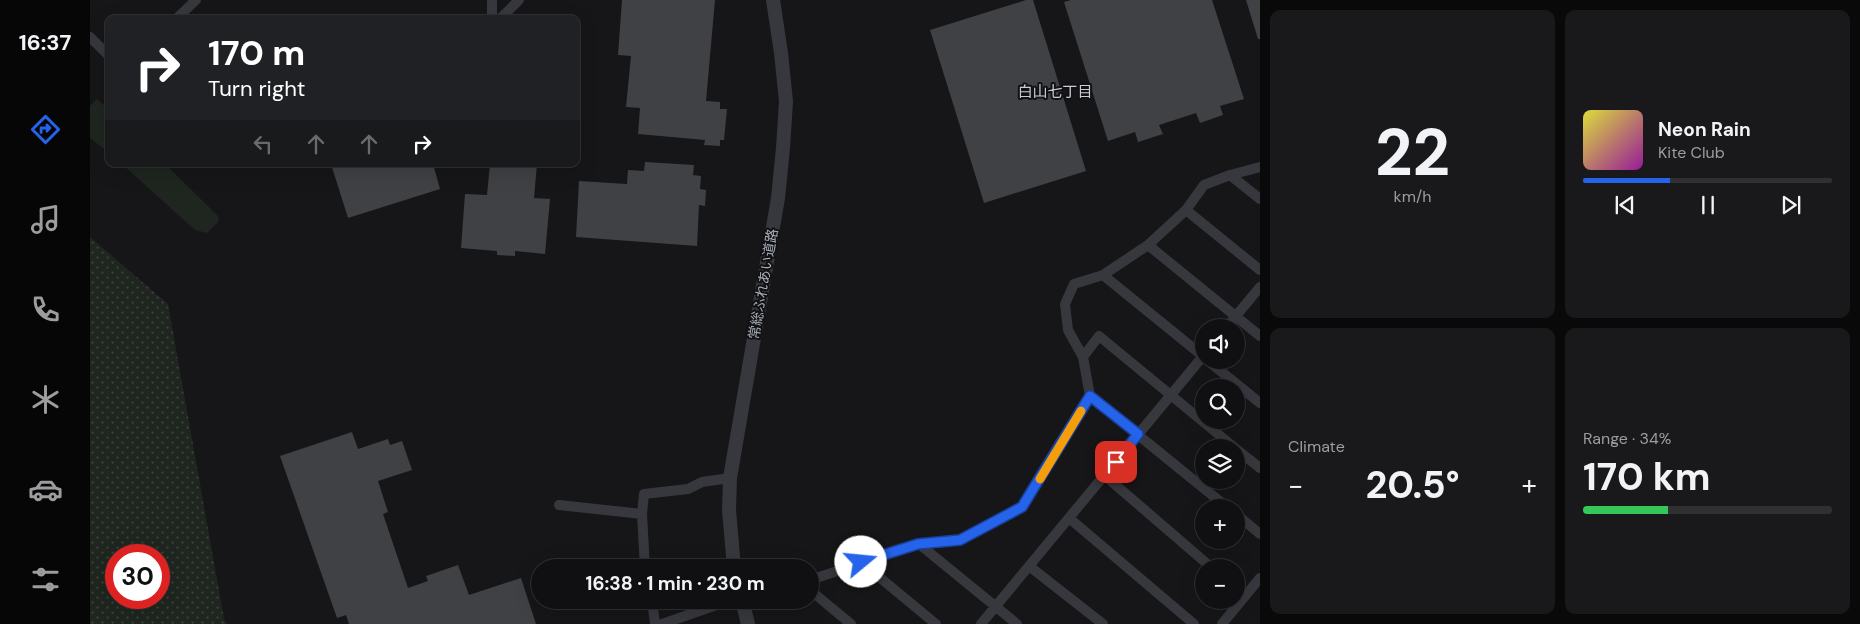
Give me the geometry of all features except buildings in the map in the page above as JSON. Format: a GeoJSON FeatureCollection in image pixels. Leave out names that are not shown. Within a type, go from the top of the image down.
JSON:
{"type":"FeatureCollection","features":[{"type":"Feature","properties":{"kind":"street"},"geometry":{"type":"LineString","coordinates":[[180,15],[196,0]]}},
{"type":"Feature","properties":{"kind":"street"},"geometry":{"type":"LineString","coordinates":[[492,0],[492,15]]}},
{"type":"Feature","properties":{"kind":"street"},"geometry":{"type":"LineString","coordinates":[[504,15],[519,0]]}},
{"type":"Feature","properties":{"kind":"street","name":"常総ふれあい道路"},"geometry":{"type":"LineString","coordinates":[[733,559],[729,510],[730,478],[778,198],[784,148],[786,102],[773,0]]}},
{"type":"Feature","properties":{"kind":"street"},"geometry":{"type":"LineString","coordinates":[[90,37],[105,52]]}},
{"type":"Feature","properties":{"kind":"street"},"geometry":{"type":"LineString","coordinates":[[1217,499],[1090,396],[1083,357],[1068,330],[1065,304],[1074,284],[1103,275],[1148,245],[1186,210],[1204,185],[1230,174],[1260,167]]}},
{"type":"Feature","properties":{"kind":"street"},"geometry":{"type":"LineString","coordinates":[[1230,174],[1260,199]]}},
{"type":"Feature","properties":{"kind":"street"},"geometry":{"type":"LineString","coordinates":[[1186,210],[1260,270]]}},
{"type":"Feature","properties":{"kind":"street"},"geometry":{"type":"LineString","coordinates":[[1148,245],[1260,336]]}},
{"type":"Feature","properties":{"kind":"street"},"geometry":{"type":"LineString","coordinates":[[1103,275],[1195,350]]}},
{"type":"Feature","properties":{"kind":"street"},"geometry":{"type":"LineString","coordinates":[[1234,319],[1260,286]]}},
{"type":"Feature","properties":{"kind":"street"},"geometry":{"type":"LineString","coordinates":[[1083,357],[1100,336],[1225,439]]}},
{"type":"Feature","properties":{"kind":"street"},"geometry":{"type":"LineString","coordinates":[[981,624],[1195,367]]}},
{"type":"Feature","properties":{"kind":"street"},"geometry":{"type":"LineString","coordinates":[[1219,369],[1260,403]]}},
{"type":"Feature","properties":{"kind":"street"},"geometry":{"type":"LineString","coordinates":[[819,577],[918,544],[960,540],[1022,507],[1090,396]]}},
{"type":"Feature","properties":{"kind":"street"},"geometry":{"type":"LineString","coordinates":[[1245,456],[1260,468]]}},
{"type":"Feature","properties":{"kind":"street"},"geometry":{"type":"LineString","coordinates":[[1104,475],[1202,559]]}},
{"type":"Feature","properties":{"kind":"street"},"geometry":{"type":"LineString","coordinates":[[645,559],[642,514],[644,494],[688,488],[702,482],[715,482],[730,478]]}},
{"type":"Feature","properties":{"kind":"street"},"geometry":{"type":"LineString","coordinates":[[559,505],[642,514]]}},
{"type":"Feature","properties":{"kind":"street"},"geometry":{"type":"LineString","coordinates":[[1069,518],[1194,624]]}},
{"type":"Feature","properties":{"kind":"street"},"geometry":{"type":"LineString","coordinates":[[1245,522],[1260,534]]}},
{"type":"Feature","properties":{"kind":"street"},"geometry":{"type":"LineString","coordinates":[[918,544],[1017,624]]}},
{"type":"Feature","properties":{"kind":"street"},"geometry":{"type":"LineString","coordinates":[[861,562],[936,624]]}},
{"type":"Feature","properties":{"kind":"street"},"geometry":{"type":"LineString","coordinates":[[1030,566],[1103,624]]}},
{"type":"Feature","properties":{"kind":"street"},"geometry":{"type":"LineString","coordinates":[[1245,596],[1260,578]]}},
{"type":"Feature","properties":{"kind":"street"},"geometry":{"type":"LineString","coordinates":[[819,598],[850,624]]}},
{"type":"Feature","properties":{"kind":"street"},"geometry":{"type":"LineString","coordinates":[[653,609],[655,624]]}},
{"type":"Feature","properties":{"kind":"street"},"geometry":{"type":"LineString","coordinates":[[662,624],[705,609]]}},
{"type":"Feature","properties":{"kind":"street"},"geometry":{"type":"LineString","coordinates":[[744,609],[748,624]]}},
{"type":"Feature","properties":{"kind":"street"},"geometry":{"type":"LineString","coordinates":[[1222,624],[1234,609]]}},
{"type":"Feature","properties":{"kind":"street"},"geometry":{"type":"LineString","coordinates":[[832,624],[840,616]]}},
{"type":"Feature","properties":{"kind":"shaded area"},"geometry":{"type":"Polygon","coordinates":[[[97,99],[105,106],[105,150],[90,138],[90,106],[97,99]]]}},
{"type":"Feature","properties":{"kind":"shaded area"},"geometry":{"type":"Polygon","coordinates":[[[125,167],[168,167],[219,217],[218,222],[207,233],[195,230],[125,167]]]}},
{"type":"Feature","properties":{"kind":"shaded area"},"geometry":{"type":"Polygon","coordinates":[[[90,237],[168,304],[224,619],[227,624],[90,624],[90,237]]]}},
{"type":"Feature","properties":{"kind":"slow traffic"},"geometry":{"type":"LineString","coordinates":[[1040,479],[1081,411]]}},
{"type":"Feature","properties":{"kind":"district","name":"白山七丁目"},"geometry":{"type":"Point","coordinates":[1055,92]}},
{"type":"Feature","properties":{"kind":"route"},"geometry":{"type":"LineString","coordinates":[[861,562],[918,544],[960,540],[1022,507],[1090,396],[1138,434],[1116,462]]}}]}
